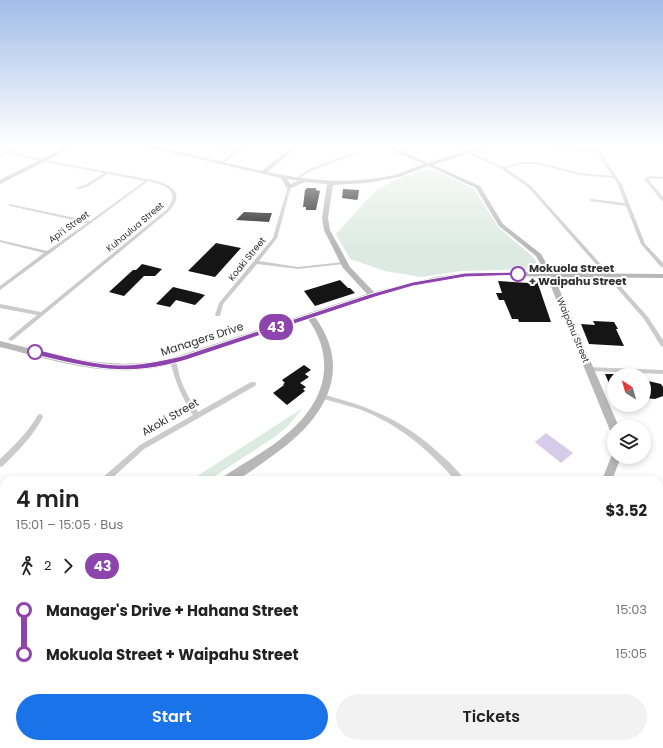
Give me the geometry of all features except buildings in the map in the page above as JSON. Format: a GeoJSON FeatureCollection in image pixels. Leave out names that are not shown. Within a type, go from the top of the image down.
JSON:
{"type":"FeatureCollection","features":[{"type":"Feature","properties":{"kind":"street"},"geometry":{"type":"LineString","coordinates":[[78,188],[86,186],[97,179]]}},
{"type":"Feature","properties":{"kind":"street","name":"Kuhaulua Street"},"geometry":{"type":"LineString","coordinates":[[4,344],[170,208],[175,200],[173,191],[164,184],[142,179]]}},
{"type":"Feature","properties":{"kind":"street"},"geometry":{"type":"LineString","coordinates":[[284,179],[289,187],[304,180]]}},
{"type":"Feature","properties":{"kind":"street"},"geometry":{"type":"LineString","coordinates":[[296,179],[330,183],[381,179]]}},
{"type":"Feature","properties":{"kind":"street","name":"Waipahu Street"},"geometry":{"type":"LineString","coordinates":[[458,179],[479,189],[501,225],[539,255],[545,264],[611,420]]}},
{"type":"Feature","properties":{"kind":"street"},"geometry":{"type":"LineString","coordinates":[[519,179],[536,192],[649,321],[663,345]]}},
{"type":"Feature","properties":{"kind":"street"},"geometry":{"type":"LineString","coordinates":[[615,179],[622,189],[644,244],[663,266]]}},
{"type":"Feature","properties":{"kind":"street"},"geometry":{"type":"LineString","coordinates":[[646,179],[663,200]]}},
{"type":"Feature","properties":{"kind":"street","name":"Apiʻi Street"},"geometry":{"type":"LineString","coordinates":[[0,288],[148,180]]}},
{"type":"Feature","properties":{"kind":"street"},"geometry":{"type":"LineString","coordinates":[[330,183],[325,222],[344,263],[372,295]]}},
{"type":"Feature","properties":{"kind":"street","name":"Koaki Street"},"geometry":{"type":"LineString","coordinates":[[218,315],[221,304],[271,244],[277,232],[289,187]]}},
{"type":"Feature","properties":{"kind":"street"},"geometry":{"type":"LineString","coordinates":[[591,200],[628,205]]}},
{"type":"Feature","properties":{"kind":"street"},"geometry":{"type":"LineString","coordinates":[[10,205],[90,222]]}},
{"type":"Feature","properties":{"kind":"street"},"geometry":{"type":"LineString","coordinates":[[0,241],[48,253]]}},
{"type":"Feature","properties":{"kind":"street"},"geometry":{"type":"LineString","coordinates":[[255,262],[298,268],[344,263]]}},
{"type":"Feature","properties":{"kind":"street","name":"Managers Drive"},"geometry":{"type":"LineString","coordinates":[[4,344],[95,366],[111,368],[142,367],[173,361],[372,295],[413,284],[454,276],[482,274],[549,274],[663,276]]}},
{"type":"Feature","properties":{"kind":"street"},"geometry":{"type":"LineString","coordinates":[[0,306],[42,314]]}},
{"type":"Feature","properties":{"kind":"street"},"geometry":{"type":"LineString","coordinates":[[233,476],[293,434],[306,421],[322,396],[329,374],[328,354],[324,338],[310,316]]}},
{"type":"Feature","properties":{"kind":"street"},"geometry":{"type":"LineString","coordinates":[[173,361],[179,386],[197,415]]}},
{"type":"Feature","properties":{"kind":"street"},"geometry":{"type":"LineString","coordinates":[[590,369],[663,372]]}},
{"type":"Feature","properties":{"kind":"street","name":"Akoki Street"},"geometry":{"type":"LineString","coordinates":[[110,476],[142,447],[253,384]]}},
{"type":"Feature","properties":{"kind":"street"},"geometry":{"type":"LineString","coordinates":[[322,396],[357,406],[391,421],[424,443],[456,476]]}},
{"type":"Feature","properties":{"kind":"street"},"geometry":{"type":"LineString","coordinates":[[0,464],[24,441],[34,429],[40,417]]}},
{"type":"Feature","properties":{"kind":"street"},"geometry":{"type":"LineString","coordinates":[[609,476],[613,464]]}},
{"type":"Feature","properties":{"kind":"shaded area"},"geometry":{"type":"Polygon","coordinates":[[[397,179],[453,179],[474,189],[499,228],[532,256],[536,261],[537,267],[534,269],[461,271],[421,277],[385,271],[350,259],[336,234],[376,190],[397,179]]]}},
{"type":"Feature","properties":{"kind":"shaded area"},"geometry":{"type":"Polygon","coordinates":[[[303,408],[286,428],[215,476],[197,476],[303,408]]]}},
{"type":"Feature","properties":{"kind":"shaded area"},"geometry":{"type":"Polygon","coordinates":[[[546,433],[573,453],[561,463],[535,442],[546,433]]]}},
{"type":"Feature","properties":{"kind":"bus line","name":"43"},"geometry":{"type":"LineString","coordinates":[[35,352],[95,366],[111,368],[157,365],[183,358],[372,295],[413,284],[465,275],[518,274]]}},
{"type":"Feature","properties":{"kind":"place","name":"Mokuola Street + Waipahu Street"},"geometry":{"type":"Point","coordinates":[518,274]}}]}
